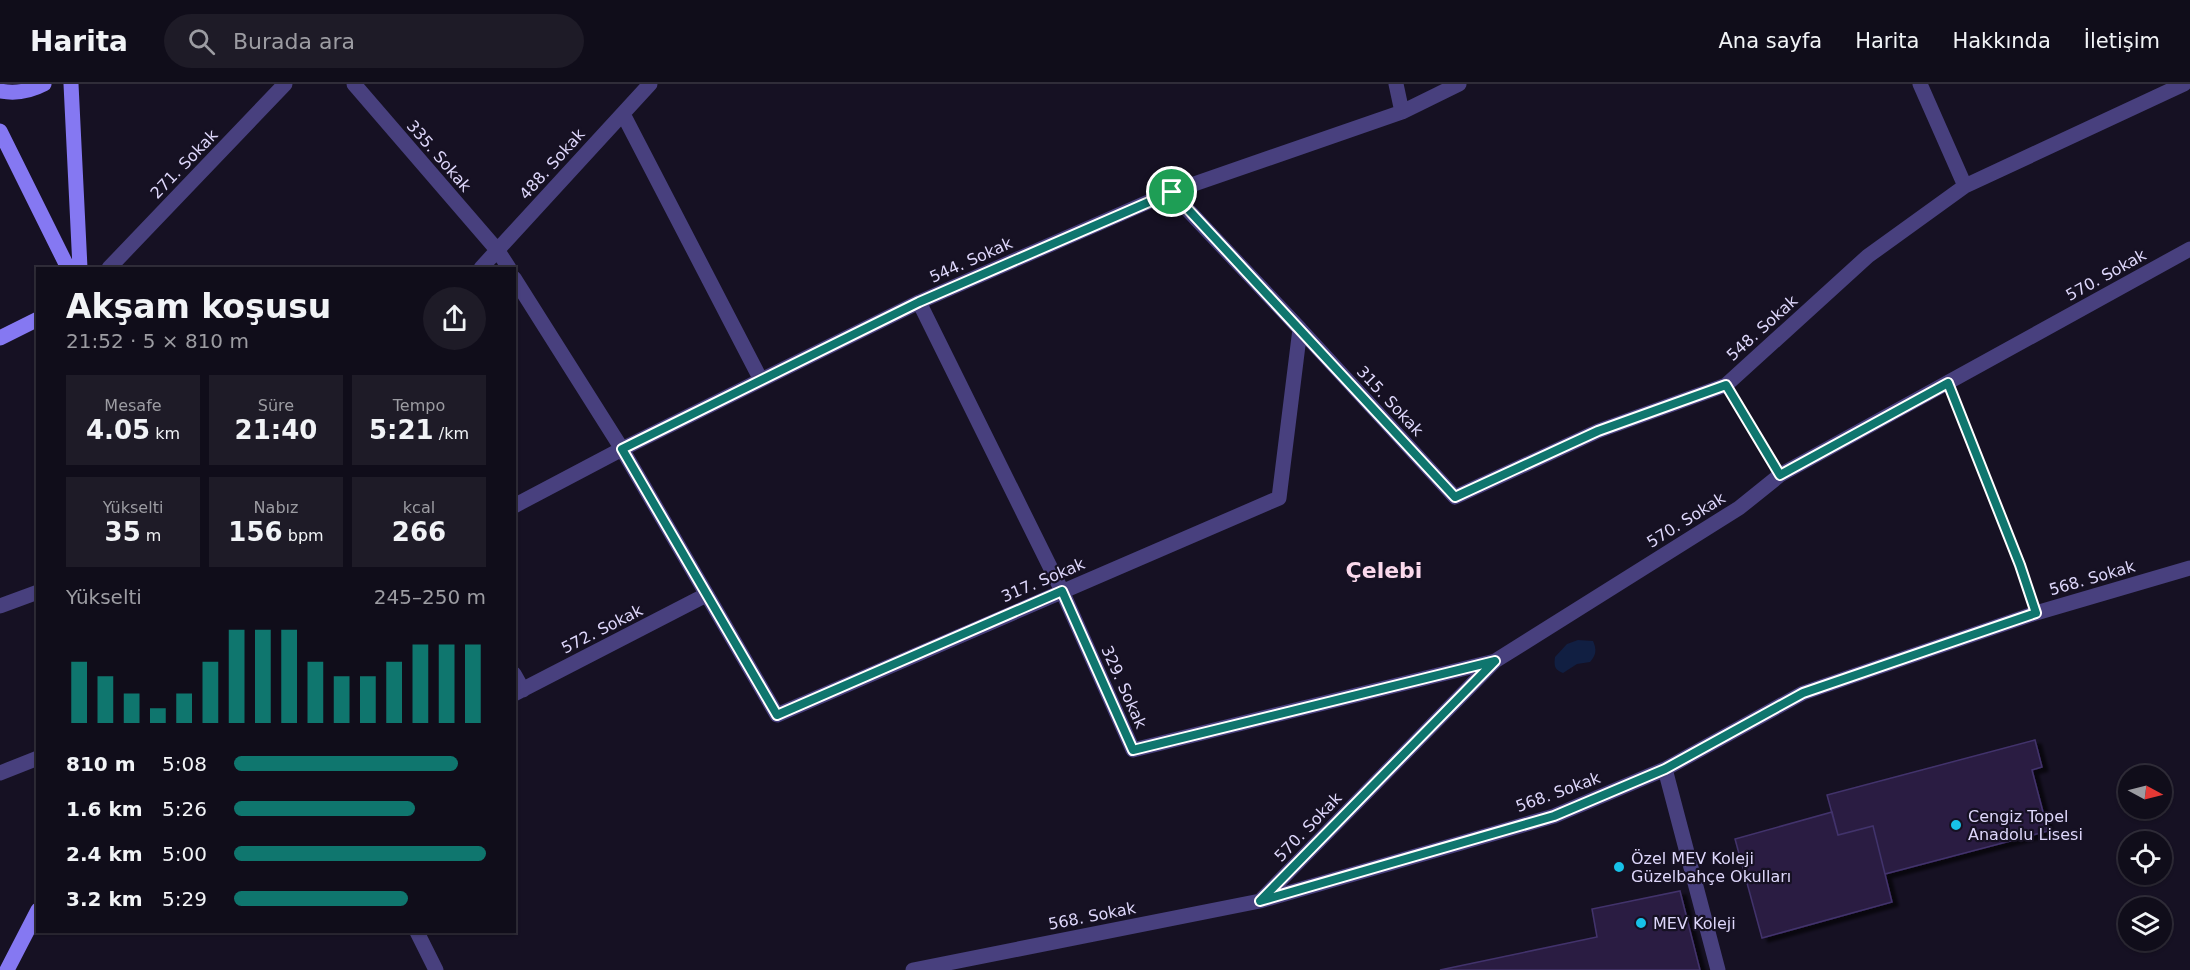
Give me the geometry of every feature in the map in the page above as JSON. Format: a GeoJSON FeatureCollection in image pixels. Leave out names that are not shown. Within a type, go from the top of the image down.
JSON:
{"type":"FeatureCollection","features":[{"type":"Feature","properties":{"kind":"main road"},"geometry":{"type":"LineString","coordinates":[[0,91],[11,93],[31,91],[44,84]]}},
{"type":"Feature","properties":{"kind":"main road"},"geometry":{"type":"LineString","coordinates":[[71,84],[80,267]]}},
{"type":"Feature","properties":{"kind":"main road"},"geometry":{"type":"LineString","coordinates":[[0,131],[68,267]]}},
{"type":"Feature","properties":{"kind":"main road"},"geometry":{"type":"LineString","coordinates":[[0,338],[36,320]]}},
{"type":"Feature","properties":{"kind":"main road"},"geometry":{"type":"LineString","coordinates":[[7,970],[36,914]]}},
{"type":"Feature","properties":{"kind":"street","name":"271. Sokak"},"geometry":{"type":"LineString","coordinates":[[110,267],[285,84]]}},
{"type":"Feature","properties":{"kind":"street","name":"335. Sokak"},"geometry":{"type":"LineString","coordinates":[[354,84],[498,251],[508,267]]}},
{"type":"Feature","properties":{"kind":"street","name":"488. Sokak"},"geometry":{"type":"LineString","coordinates":[[482,267],[650,84]]}},
{"type":"Feature","properties":{"kind":"street"},"geometry":{"type":"LineString","coordinates":[[1396,84],[1402,112]]}},
{"type":"Feature","properties":{"kind":"street","name":"544. Sokak"},"geometry":{"type":"LineString","coordinates":[[516,505],[622,449],[919,302],[1172,192],[1402,112],[1459,84]]}},
{"type":"Feature","properties":{"kind":"street"},"geometry":{"type":"LineString","coordinates":[[1920,84],[1965,186]]}},
{"type":"Feature","properties":{"kind":"street","name":"548. Sokak"},"geometry":{"type":"LineString","coordinates":[[1455,497],[1598,431],[1726,385],[1868,256],[1965,186],[2184,84]]}},
{"type":"Feature","properties":{"kind":"street"},"geometry":{"type":"LineString","coordinates":[[623,114],[761,380]]}},
{"type":"Feature","properties":{"kind":"street"},"geometry":{"type":"LineString","coordinates":[[1172,192],[1300,329]]}},
{"type":"Feature","properties":{"kind":"street","name":"570. Sokak"},"geometry":{"type":"LineString","coordinates":[[1260,901],[1495,661],[1739,508],[1780,475],[2190,249]]}},
{"type":"Feature","properties":{"kind":"street","name":"317. Sokak"},"geometry":{"type":"LineString","coordinates":[[516,281],[622,449],[777,715],[1279,498],[1300,329]]}},
{"type":"Feature","properties":{"kind":"street","name":"329. Sokak"},"geometry":{"type":"LineString","coordinates":[[919,302],[1062,591],[1133,750],[1495,661]]}},
{"type":"Feature","properties":{"kind":"street","name":"315. Sokak"},"geometry":{"type":"LineString","coordinates":[[1300,329],[1455,497]]}},
{"type":"Feature","properties":{"kind":"street","name":"568. Sokak"},"geometry":{"type":"LineString","coordinates":[[913,970],[1260,901],[1554,816],[1665,769],[1803,693],[2036,613],[2190,568]]}},
{"type":"Feature","properties":{"kind":"street"},"geometry":{"type":"LineString","coordinates":[[0,606],[36,593]]}},
{"type":"Feature","properties":{"kind":"street","name":"572. Sokak"},"geometry":{"type":"LineString","coordinates":[[519,692],[706,595]]}},
{"type":"Feature","properties":{"kind":"street"},"geometry":{"type":"LineString","coordinates":[[0,773],[36,759]]}},
{"type":"Feature","properties":{"kind":"street"},"geometry":{"type":"LineString","coordinates":[[1665,769],[1718,970]]}},
{"type":"Feature","properties":{"kind":"street"},"geometry":{"type":"LineString","coordinates":[[418,933],[436,970]]}},
{"type":"Feature","properties":{"kind":"path"},"geometry":{"type":"LineString","coordinates":[[1948,383],[2020,565],[2036,613]]}},
{"type":"Feature","properties":{"kind":"path"},"geometry":{"type":"LineString","coordinates":[[1726,385],[1780,475]]}},
{"type":"Feature","properties":{"kind":"water"},"geometry":{"type":"Polygon","coordinates":[[[1578,640],[1593,641],[1594,657],[1590,662],[1577,664],[1563,673],[1560,672],[1555,667],[1555,657],[1567,644],[1578,640]]]}},
{"type":"Feature","properties":{"kind":"building","name":"Cengiz Topel Anadolu Lisesi"},"geometry":{"type":"Polygon","coordinates":[[[2035,740],[2042,767],[2032,770],[2048,831],[1885,874],[1873,826],[1838,835],[1827,795],[2035,740]]]}},
{"type":"Feature","properties":{"kind":"building"},"geometry":{"type":"Polygon","coordinates":[[[1832,812],[1838,835],[1873,826],[1892,902],[1762,938],[1735,839],[1832,812]]]}},
{"type":"Feature","properties":{"kind":"building","name":"MEV Koleji"},"geometry":{"type":"Polygon","coordinates":[[[1680,891],[1700,970],[1440,970],[1597,937],[1592,909],[1680,891]]]}},
{"type":"Feature","properties":{"kind":"place","name":"Cengiz Topel Anadolu Lisesi"},"geometry":{"type":"Point","coordinates":[1956,825]}},
{"type":"Feature","properties":{"kind":"place","name":"Özel MEV Koleji Güzelbahçe Okulları"},"geometry":{"type":"Point","coordinates":[1619,867]}},
{"type":"Feature","properties":{"kind":"place","name":"MEV Koleji"},"geometry":{"type":"Point","coordinates":[1641,923]}},
{"type":"Feature","properties":{"kind":"district","name":"Çelebi"},"geometry":{"type":"Point","coordinates":[1384,570]}},
{"type":"Feature","properties":{"kind":"route"},"geometry":{"type":"LineString","coordinates":[[1172,192],[1455,497],[1598,431],[1726,385],[1780,475],[1948,383],[2020,565],[2036,613],[1803,693],[1665,769],[1554,816],[1260,901],[1495,661],[1133,750],[1062,591],[777,715],[622,449],[919,302],[1172,192]]}}]}
